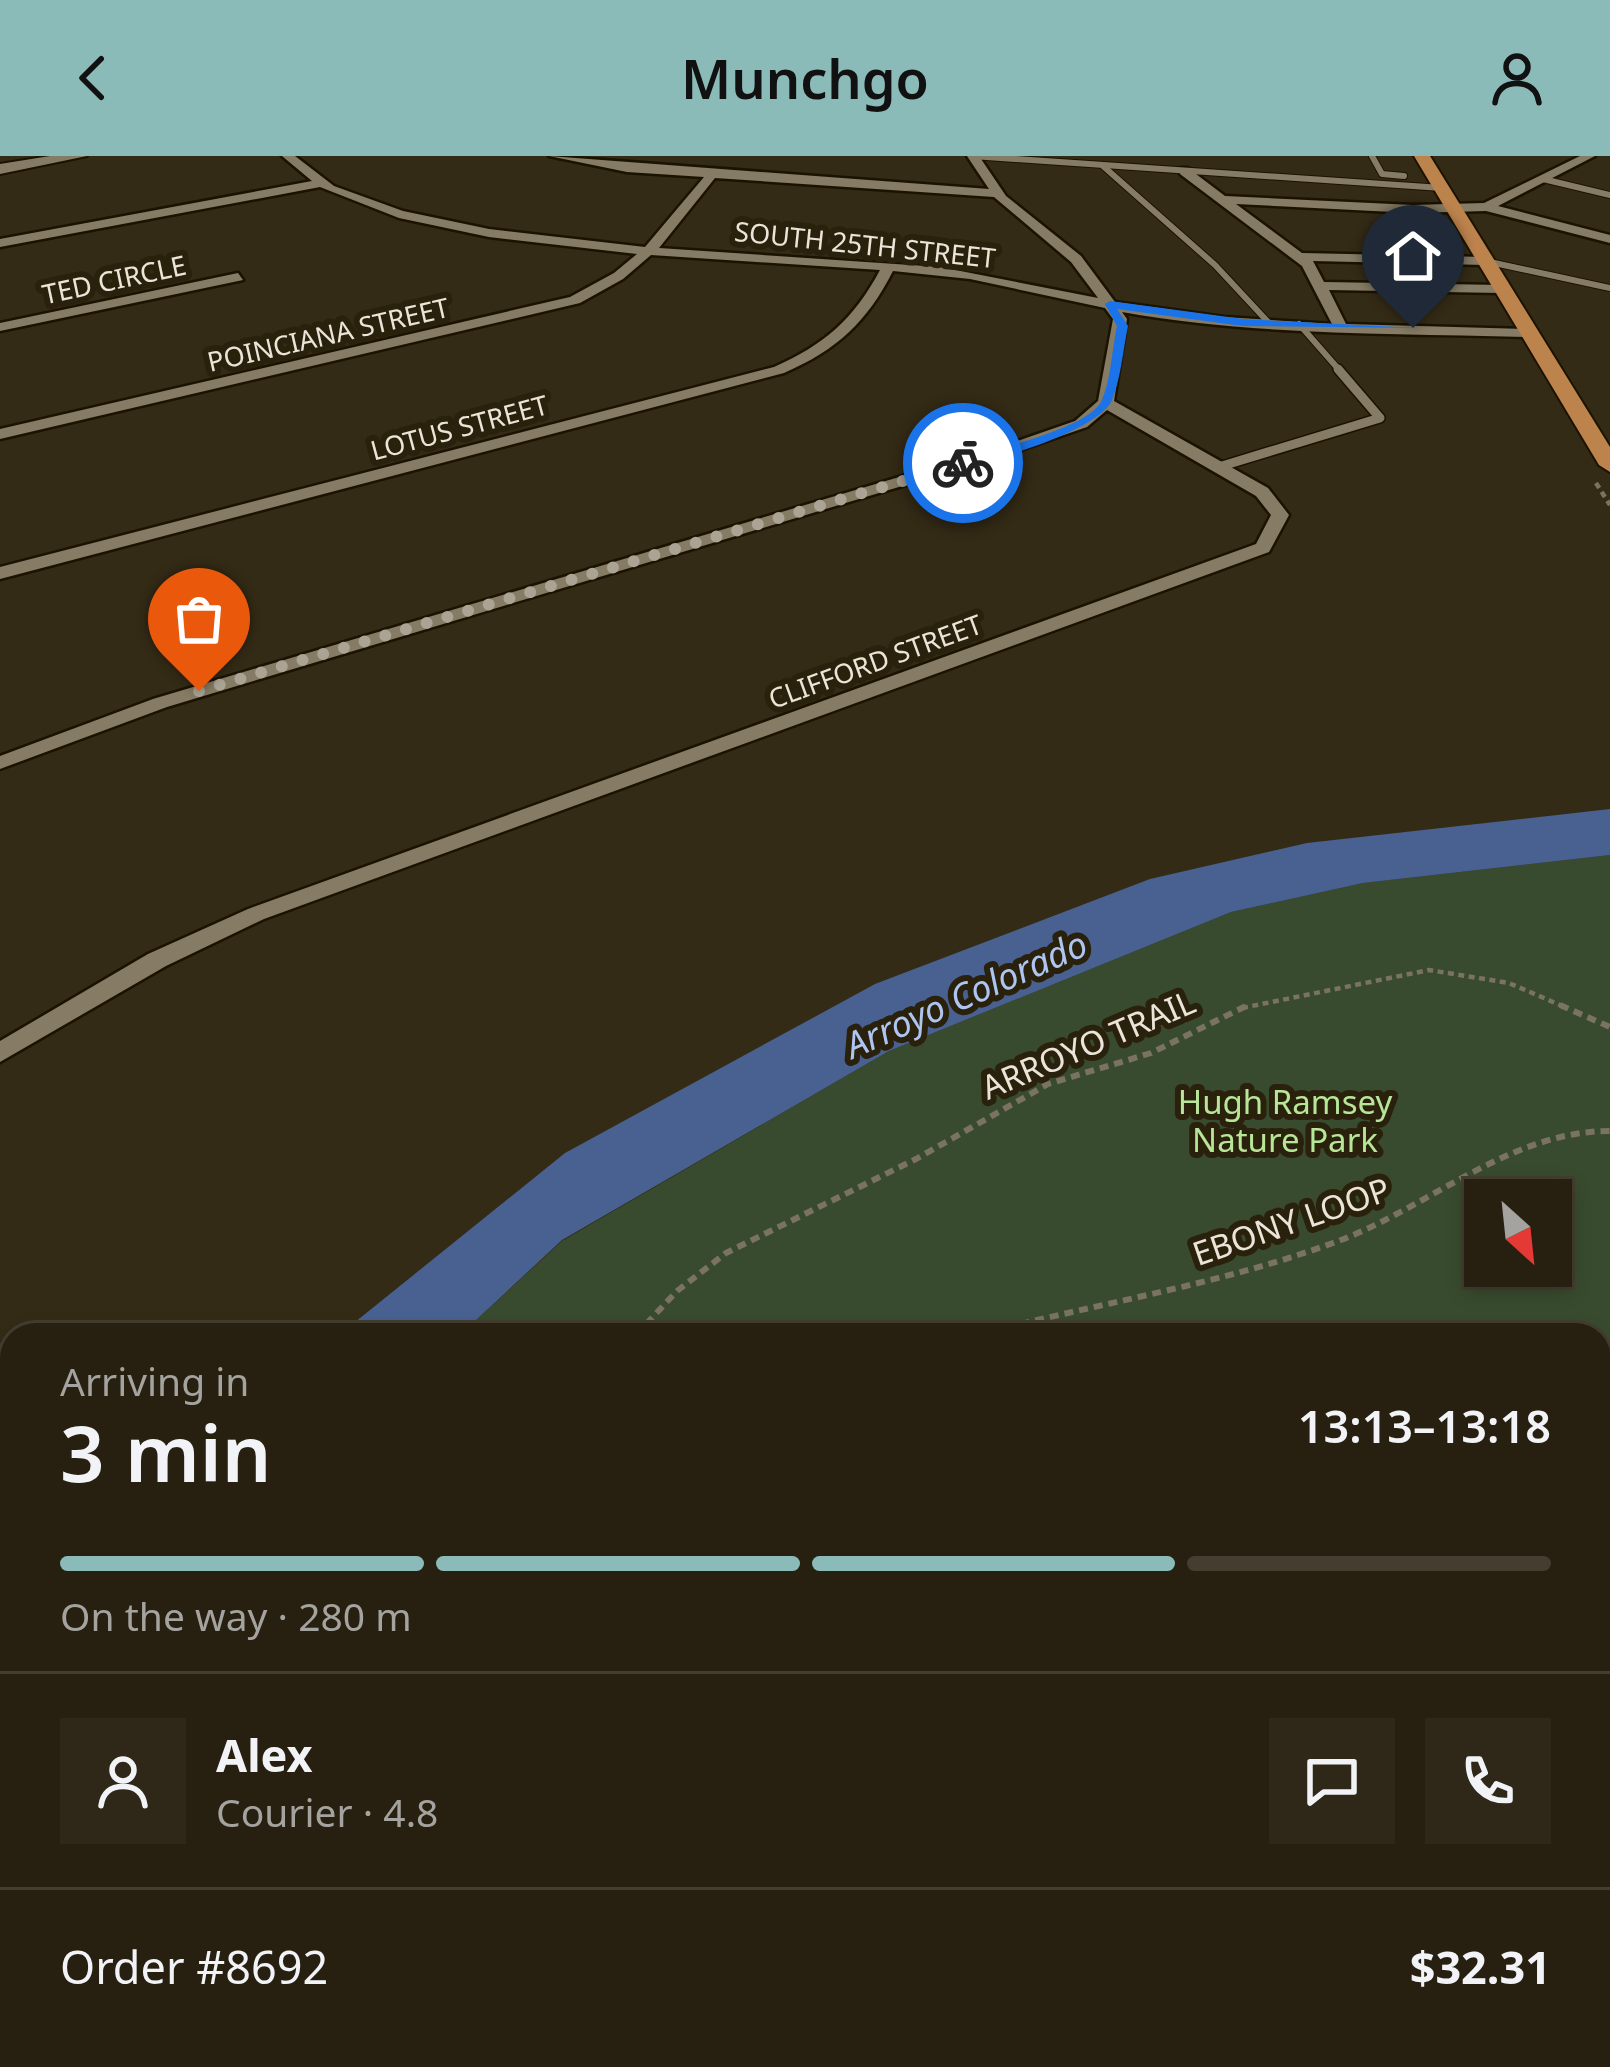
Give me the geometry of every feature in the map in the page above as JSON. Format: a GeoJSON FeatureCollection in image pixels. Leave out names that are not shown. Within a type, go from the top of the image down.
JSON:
{"type":"FeatureCollection","features":[{"type":"Feature","properties":{"kind":"main road"},"geometry":{"type":"LineString","coordinates":[[1423,156],[1610,465]]}},
{"type":"Feature","properties":{"kind":"street"},"geometry":{"type":"LineString","coordinates":[[0,169],[79,156]]}},
{"type":"Feature","properties":{"kind":"street","name":"SOUTH 25TH STREET"},"geometry":{"type":"LineString","coordinates":[[287,156],[318,184],[386,213],[455,229],[980,277],[1183,317],[1526,333]]}},
{"type":"Feature","properties":{"kind":"street"},"geometry":{"type":"LineString","coordinates":[[555,156],[607,166],[997,193]]}},
{"type":"Feature","properties":{"kind":"street"},"geometry":{"type":"LineString","coordinates":[[0,763],[160,703],[1081,424],[1106,403],[1122,326],[1061,244],[997,193],[972,156]]}},
{"type":"Feature","properties":{"kind":"street"},"geometry":{"type":"LineString","coordinates":[[1486,207],[1588,156]]}},
{"type":"Feature","properties":{"kind":"street"},"geometry":{"type":"LineString","coordinates":[[1184,171],[1301,257],[1340,326]]}},
{"type":"Feature","properties":{"kind":"street","name":"POINCIANA STREET"},"geometry":{"type":"LineString","coordinates":[[0,434],[553,307],[609,285],[653,249],[712,173]]}},
{"type":"Feature","properties":{"kind":"street"},"geometry":{"type":"LineString","coordinates":[[0,243],[318,184]]}},
{"type":"Feature","properties":{"kind":"street"},"geometry":{"type":"LineString","coordinates":[[1218,199],[1486,207],[1610,239]]}},
{"type":"Feature","properties":{"kind":"street"},"geometry":{"type":"LineString","coordinates":[[1301,257],[1485,261]]}},
{"type":"Feature","properties":{"kind":"street","name":"LOTUS STREET"},"geometry":{"type":"LineString","coordinates":[[0,573],[779,370],[848,334],[889,267]]}},
{"type":"Feature","properties":{"kind":"street","name":"TED CIRCLE"},"geometry":{"type":"LineString","coordinates":[[0,327],[238,278]]}},
{"type":"Feature","properties":{"kind":"street"},"geometry":{"type":"LineString","coordinates":[[1319,286],[1501,290]]}},
{"type":"Feature","properties":{"kind":"street","name":"CLIFFORD STREET"},"geometry":{"type":"LineString","coordinates":[[0,1053],[157,960],[256,914],[449,840],[1247,557],[1271,537],[1280,515],[1262,492],[1106,403]]}},
{"type":"Feature","properties":{"kind":"lane"},"geometry":{"type":"LineString","coordinates":[[972,156],[1439,183]]}},
{"type":"Feature","properties":{"kind":"lane"},"geometry":{"type":"LineString","coordinates":[[1372,156],[1382,174],[1439,183]]}},
{"type":"Feature","properties":{"kind":"lane"},"geometry":{"type":"LineString","coordinates":[[1102,165],[1215,265],[1269,323]]}},
{"type":"Feature","properties":{"kind":"lane"},"geometry":{"type":"LineString","coordinates":[[1543,179],[1610,195]]}},
{"type":"Feature","properties":{"kind":"lane"},"geometry":{"type":"LineString","coordinates":[[1485,261],[1610,288]]}},
{"type":"Feature","properties":{"kind":"lane"},"geometry":{"type":"LineString","coordinates":[[1222,466],[1380,418],[1299,325]]}},
{"type":"Feature","properties":{"kind":"path"},"geometry":{"type":"LineString","coordinates":[[1597,484],[1610,506]]}},
{"type":"Feature","properties":{"kind":"path","name":"ARROYO TRAIL"},"geometry":{"type":"LineString","coordinates":[[647,1323],[676,1291],[726,1253],[916,1159],[1048,1084],[1151,1053],[1253,1004],[1429,970],[1509,983],[1610,1027]]}},
{"type":"Feature","properties":{"kind":"path","name":"EBONY LOOP"},"geometry":{"type":"LineString","coordinates":[[1030,1323],[1166,1292],[1310,1248],[1390,1220],[1557,1134],[1610,1130]]}},
{"type":"Feature","properties":{"kind":"green space","name":"Hugh Ramsey Nature Park"},"geometry":{"type":"Polygon","coordinates":[[[1610,855],[1610,1323],[473,1323],[562,1241],[889,1051],[1231,912],[1363,883],[1610,855]]]}},
{"type":"Feature","properties":{"kind":"water","name":"Arroyo Colorado"},"geometry":{"type":"Polygon","coordinates":[[[1610,809],[1610,855],[1363,883],[1231,912],[889,1051],[562,1240],[473,1323],[354,1323],[565,1153],[875,984],[1150,879],[1307,843],[1610,809]]]}},
{"type":"Feature","properties":{"kind":"way so far"},"geometry":{"type":"LineString","coordinates":[[199,691],[963,463]]}},
{"type":"Feature","properties":{"kind":"route"},"geometry":{"type":"LineString","coordinates":[[963,463],[1061,432],[1095,416],[1106,403],[1122,326],[1110,304],[1154,314],[1243,322],[1413,328]]}}]}
